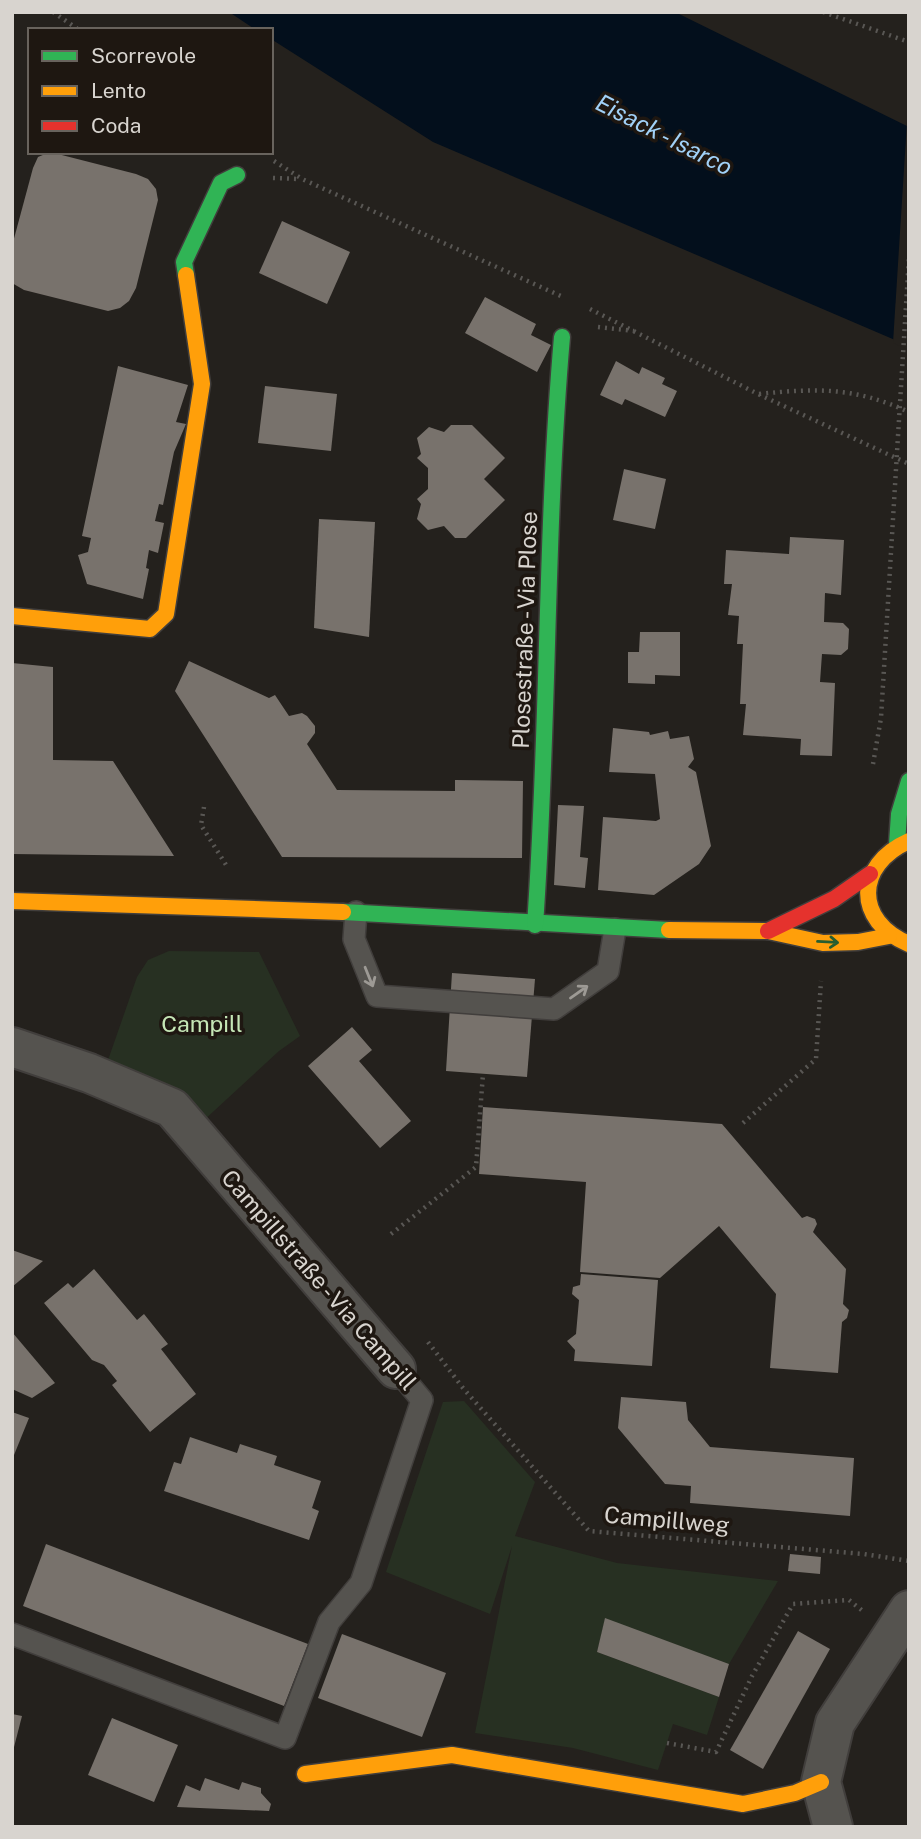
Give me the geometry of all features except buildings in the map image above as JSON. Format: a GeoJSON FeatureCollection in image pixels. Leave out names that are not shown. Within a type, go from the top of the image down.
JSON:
{"type":"FeatureCollection","features":[{"type":"Feature","properties":{"kind":"street"},"geometry":{"type":"LineString","coordinates":[[12,616],[150,629],[166,614],[202,384],[184,262],[221,183],[237,175]]}},
{"type":"Feature","properties":{"kind":"street","name":"Plosestraße - Via Plose"},"geometry":{"type":"LineString","coordinates":[[535,925],[550,585],[554,407],[562,337]]}},
{"type":"Feature","properties":{"kind":"street"},"geometry":{"type":"LineString","coordinates":[[909,781],[899,814],[903,842],[876,862],[866,891],[869,908],[877,924],[889,936],[909,944]]}},
{"type":"Feature","properties":{"kind":"street"},"geometry":{"type":"LineString","coordinates":[[768,931],[816,909],[851,889],[870,874]]}},
{"type":"Feature","properties":{"kind":"street"},"geometry":{"type":"LineString","coordinates":[[12,901],[356,912],[615,929],[768,931],[823,943],[858,942],[889,936]]}},
{"type":"Feature","properties":{"kind":"street","name":"Campillstraße - Via Campill"},"geometry":{"type":"LineString","coordinates":[[12,1047],[100,1078],[172,1108],[396,1369]]}},
{"type":"Feature","properties":{"kind":"street"},"geometry":{"type":"LineString","coordinates":[[833,1827],[821,1782],[835,1723],[901,1622]]}},
{"type":"Feature","properties":{"kind":"street"},"geometry":{"type":"LineString","coordinates":[[304,1774],[452,1755],[743,1804],[795,1793],[821,1782]]}},
{"type":"Feature","properties":{"kind":"lane"},"geometry":{"type":"LineString","coordinates":[[356,912],[354,939],[377,996],[554,1009],[608,971],[615,929]]}},
{"type":"Feature","properties":{"kind":"lane","name":"Campillstraße - Via Campill"},"geometry":{"type":"LineString","coordinates":[[12,1634],[285,1738],[329,1622],[362,1583],[422,1400],[396,1369]]}},
{"type":"Feature","properties":{"kind":"path"},"geometry":{"type":"LineString","coordinates":[[52,12],[76,28]]}},
{"type":"Feature","properties":{"kind":"path"},"geometry":{"type":"LineString","coordinates":[[823,12],[909,42]]}},
{"type":"Feature","properties":{"kind":"path"},"geometry":{"type":"LineString","coordinates":[[871,777],[881,718],[909,257]]}},
{"type":"Feature","properties":{"kind":"path"},"geometry":{"type":"LineString","coordinates":[[758,394],[813,388],[850,390],[909,412]]}},
{"type":"Feature","properties":{"kind":"path"},"geometry":{"type":"LineString","coordinates":[[204,807],[201,825],[229,870]]}},
{"type":"Feature","properties":{"kind":"path"},"geometry":{"type":"LineString","coordinates":[[743,1123],[816,1059],[821,979]]}},
{"type":"Feature","properties":{"kind":"path"},"geometry":{"type":"LineString","coordinates":[[391,1234],[476,1167],[483,1074]]}},
{"type":"Feature","properties":{"kind":"path","name":"Campillweg"},"geometry":{"type":"LineString","coordinates":[[426,1340],[463,1388],[589,1531],[864,1554],[909,1561]]}},
{"type":"Feature","properties":{"kind":"path"},"geometry":{"type":"LineString","coordinates":[[667,1743],[716,1752],[752,1676],[793,1604],[849,1600],[901,1622]]}},
{"type":"Feature","properties":{"kind":"green space","name":"Campill"},"geometry":{"type":"Polygon","coordinates":[[[169,951],[259,952],[300,1036],[279,1051],[202,1122],[107,1063],[137,977],[148,960],[169,951]]]}},
{"type":"Feature","properties":{"kind":"green space"},"geometry":{"type":"Polygon","coordinates":[[[464,1401],[535,1482],[515,1536],[617,1563],[778,1581],[729,1664],[605,1619],[597,1652],[719,1697],[707,1735],[673,1724],[658,1770],[573,1748],[475,1733],[512,1546],[490,1614],[386,1572],[443,1402],[464,1401]]]}},
{"type":"Feature","properties":{"kind":"water","name":"Eisack - Isarco"},"geometry":{"type":"Polygon","coordinates":[[[229,12],[675,12],[909,127],[909,346],[433,142],[273,40],[273,28],[253,28],[229,12]]]}},
{"type":"Feature","properties":{"kind":"pier"},"geometry":{"type":"Polygon","coordinates":[[[907,122],[909,123],[909,350],[893,343],[907,122]]]}},
{"type":"Feature","properties":{"kind":"traffic: fast"},"geometry":{"type":"LineString","coordinates":[[186,275],[184,262],[221,183],[237,175]]}},
{"type":"Feature","properties":{"kind":"traffic: fast"},"geometry":{"type":"LineString","coordinates":[[535,925],[553,484],[562,337]]}},
{"type":"Feature","properties":{"kind":"traffic: fast"},"geometry":{"type":"LineString","coordinates":[[897,844],[899,814],[909,781]]}},
{"type":"Feature","properties":{"kind":"traffic: fast"},"geometry":{"type":"LineString","coordinates":[[343,912],[669,930]]}},
{"type":"Feature","properties":{"kind":"traffic: slow"},"geometry":{"type":"LineString","coordinates":[[12,616],[150,629],[166,614],[202,384],[186,275]]}},
{"type":"Feature","properties":{"kind":"traffic: slow"},"geometry":{"type":"LineString","coordinates":[[909,841],[891,851],[878,864],[868,893],[878,922],[891,934],[909,944]]}},
{"type":"Feature","properties":{"kind":"traffic: slow"},"geometry":{"type":"LineString","coordinates":[[12,901],[343,912]]}},
{"type":"Feature","properties":{"kind":"traffic: slow"},"geometry":{"type":"LineString","coordinates":[[669,930],[768,931],[823,943],[858,942],[889,936]]}},
{"type":"Feature","properties":{"kind":"traffic: slow"},"geometry":{"type":"LineString","coordinates":[[305,1774],[452,1755],[743,1804],[795,1793],[821,1782]]}},
{"type":"Feature","properties":{"kind":"traffic: jam"},"geometry":{"type":"LineString","coordinates":[[768,931],[834,899],[870,874]]}}]}
